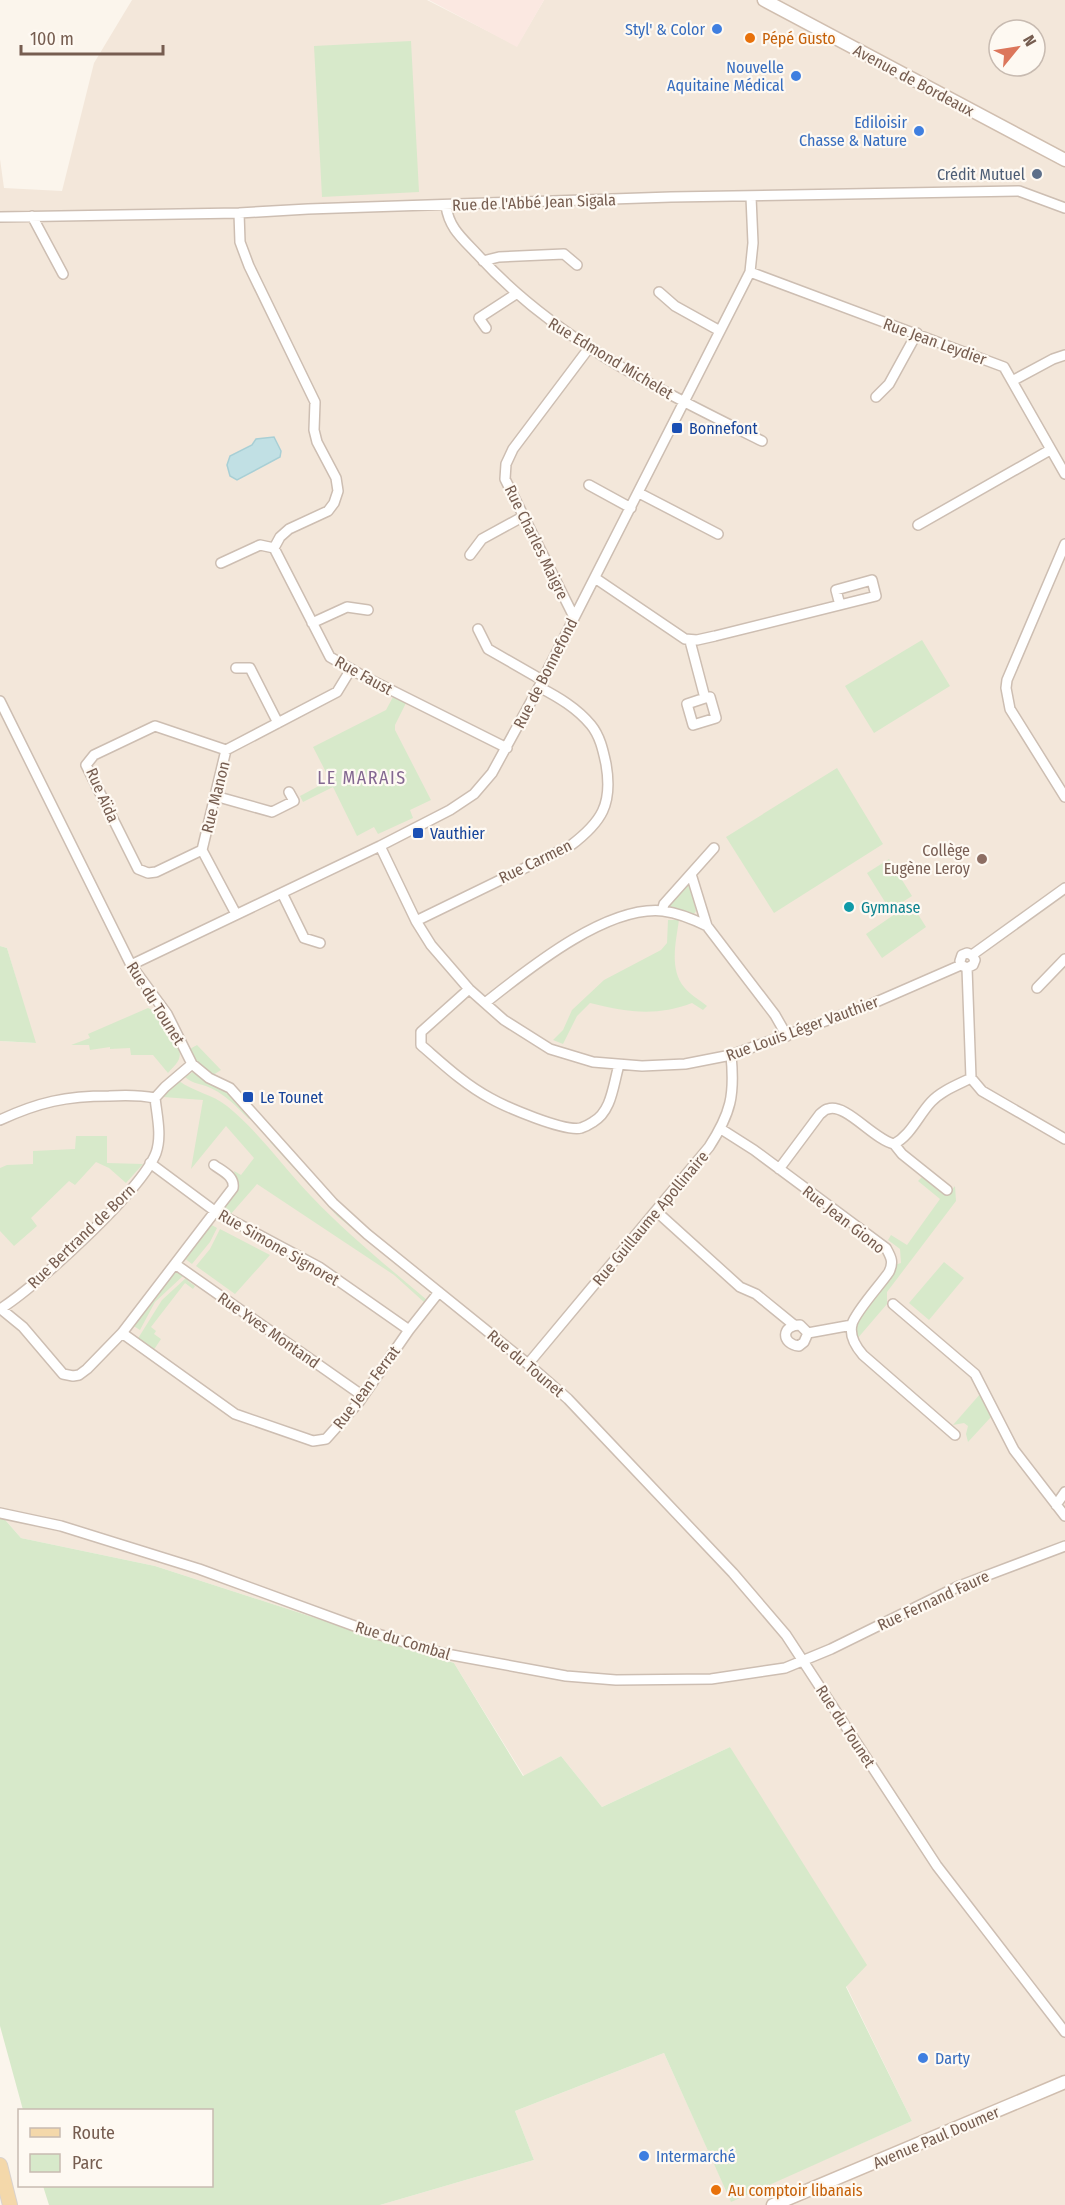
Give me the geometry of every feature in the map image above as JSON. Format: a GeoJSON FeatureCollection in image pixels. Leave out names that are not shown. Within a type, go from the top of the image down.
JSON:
{"type":"FeatureCollection","features":[{"type":"Feature","properties":{"kind":"main road","name":"Avenue de Bordeaux"},"geometry":{"type":"LineString","coordinates":[[764,0],[1065,160]]}},
{"type":"Feature","properties":{"kind":"main road","name":"Avenue Paul Doumer"},"geometry":{"type":"LineString","coordinates":[[773,2205],[1065,2082]]}},
{"type":"Feature","properties":{"kind":"main road"},"geometry":{"type":"LineString","coordinates":[[0,2165],[10,2205]]}},
{"type":"Feature","properties":{"kind":"street","name":"Rue de l'Abbé Jean Sigala"},"geometry":{"type":"LineString","coordinates":[[0,217],[239,213],[671,197],[1019,191],[1065,208]]}},
{"type":"Feature","properties":{"kind":"street","name":"Rue de Bonnefond"},"geometry":{"type":"LineString","coordinates":[[131,965],[450,810],[474,794],[492,772],[541,683],[750,272],[753,243],[752,197]]}},
{"type":"Feature","properties":{"kind":"street","name":"Rue Edmond Michelet"},"geometry":{"type":"LineString","coordinates":[[446,206],[448,221],[483,261],[516,294],[546,319],[589,348],[685,403],[762,441]]}},
{"type":"Feature","properties":{"kind":"street"},"geometry":{"type":"LineString","coordinates":[[221,563],[261,545],[274,548],[280,537],[289,529],[328,511],[338,491],[336,478],[317,442],[314,430],[315,402],[249,266],[240,242],[239,213]]}},
{"type":"Feature","properties":{"kind":"street"},"geometry":{"type":"LineString","coordinates":[[32,216],[63,274]]}},
{"type":"Feature","properties":{"kind":"street"},"geometry":{"type":"LineString","coordinates":[[483,261],[500,257],[564,254],[577,265]]}},
{"type":"Feature","properties":{"kind":"street","name":"Rue Jean Leydier"},"geometry":{"type":"LineString","coordinates":[[750,272],[1004,367],[1065,474]]}},
{"type":"Feature","properties":{"kind":"street"},"geometry":{"type":"LineString","coordinates":[[659,292],[675,306],[720,331]]}},
{"type":"Feature","properties":{"kind":"street"},"geometry":{"type":"LineString","coordinates":[[486,328],[480,318],[516,294]]}},
{"type":"Feature","properties":{"kind":"street"},"geometry":{"type":"LineString","coordinates":[[876,397],[889,384],[917,333]]}},
{"type":"Feature","properties":{"kind":"street","name":"Rue Charles Maigre"},"geometry":{"type":"LineString","coordinates":[[574,617],[505,479],[506,464],[513,449],[589,348]]}},
{"type":"Feature","properties":{"kind":"street"},"geometry":{"type":"LineString","coordinates":[[1012,381],[1053,359],[1065,356]]}},
{"type":"Feature","properties":{"kind":"street"},"geometry":{"type":"LineString","coordinates":[[918,525],[1050,450]]}},
{"type":"Feature","properties":{"kind":"street"},"geometry":{"type":"LineString","coordinates":[[589,485],[631,508]]}},
{"type":"Feature","properties":{"kind":"street"},"geometry":{"type":"LineString","coordinates":[[639,493],[718,534]]}},
{"type":"Feature","properties":{"kind":"street"},"geometry":{"type":"LineString","coordinates":[[470,555],[482,539],[524,516]]}},
{"type":"Feature","properties":{"kind":"street"},"geometry":{"type":"LineString","coordinates":[[1065,544],[1007,680],[1006,688],[1010,709],[1065,797]]}},
{"type":"Feature","properties":{"kind":"street","name":"Rue Faust"},"geometry":{"type":"LineString","coordinates":[[274,548],[330,657],[507,748]]}},
{"type":"Feature","properties":{"kind":"street"},"geometry":{"type":"LineString","coordinates":[[595,578],[670,630],[690,641],[840,605]]}},
{"type":"Feature","properties":{"kind":"street"},"geometry":{"type":"LineString","coordinates":[[312,623],[347,607],[369,610]]}},
{"type":"Feature","properties":{"kind":"street","name":"Rue Carmen"},"geometry":{"type":"LineString","coordinates":[[416,921],[487,884],[570,846],[590,832],[601,815],[609,794],[602,746],[592,726],[541,683],[488,649],[478,629]]}},
{"type":"Feature","properties":{"kind":"street"},"geometry":{"type":"LineString","coordinates":[[690,641],[705,698]]}},
{"type":"Feature","properties":{"kind":"street"},"geometry":{"type":"LineString","coordinates":[[236,668],[250,668],[279,723]]}},
{"type":"Feature","properties":{"kind":"street","name":"Rue Manon"},"geometry":{"type":"LineString","coordinates":[[236,914],[202,850],[226,750],[337,692],[351,669]]}},
{"type":"Feature","properties":{"kind":"street","name":"Rue du Tounet"},"geometry":{"type":"LineString","coordinates":[[0,701],[131,965],[167,1014],[192,1064],[209,1078],[230,1088],[333,1203],[367,1234],[568,1399],[725,1564],[786,1635],[937,1866],[1065,2032]]}},
{"type":"Feature","properties":{"kind":"street","name":"Rue Aïda"},"geometry":{"type":"LineString","coordinates":[[202,850],[156,872],[148,873],[138,869],[86,765],[94,755],[155,726],[226,750]]}},
{"type":"Feature","properties":{"kind":"street"},"geometry":{"type":"LineString","coordinates":[[215,796],[272,812],[294,801],[289,792]]}},
{"type":"Feature","properties":{"kind":"street","name":"Rue Louis Léger Vauthier"},"geometry":{"type":"LineString","coordinates":[[380,846],[416,921],[431,945],[469,989],[504,1020],[550,1049],[593,1062],[619,1065],[686,1064],[731,1055],[867,1006],[964,966],[960,961],[962,956],[967,953],[972,956],[1065,888]]}},
{"type":"Feature","properties":{"kind":"street"},"geometry":{"type":"LineString","coordinates":[[662,911],[664,904],[714,848]]}},
{"type":"Feature","properties":{"kind":"street"},"geometry":{"type":"LineString","coordinates":[[691,874],[707,926],[775,1015],[787,1036]]}},
{"type":"Feature","properties":{"kind":"street"},"geometry":{"type":"LineString","coordinates":[[282,893],[304,938],[320,943]]}},
{"type":"Feature","properties":{"kind":"street"},"geometry":{"type":"LineString","coordinates":[[485,1003],[549,954],[616,919],[634,913],[662,911],[693,919],[707,926]]}},
{"type":"Feature","properties":{"kind":"street"},"geometry":{"type":"LineString","coordinates":[[1036,988],[1065,959]]}},
{"type":"Feature","properties":{"kind":"street"},"geometry":{"type":"LineString","coordinates":[[964,966],[971,1077],[982,1091],[1065,1139]]}},
{"type":"Feature","properties":{"kind":"street"},"geometry":{"type":"LineString","coordinates":[[469,989],[421,1032],[421,1045],[455,1074],[490,1098],[565,1128],[580,1129],[595,1122],[604,1112],[610,1102],[619,1065]]}},
{"type":"Feature","properties":{"kind":"street","name":"Rue Guillaume Apollinaire"},"geometry":{"type":"LineString","coordinates":[[528,1364],[709,1147],[721,1129],[734,1087],[731,1055]]}},
{"type":"Feature","properties":{"kind":"street"},"geometry":{"type":"LineString","coordinates":[[0,1120],[36,1105],[75,1096],[140,1095],[155,1098],[192,1064]]}},
{"type":"Feature","properties":{"kind":"street"},"geometry":{"type":"LineString","coordinates":[[894,1144],[907,1134],[931,1102],[971,1077]]}},
{"type":"Feature","properties":{"kind":"street","name":"Rue Bertrand de Born"},"geometry":{"type":"LineString","coordinates":[[1,1309],[59,1261],[99,1223],[130,1190],[150,1163],[156,1152],[159,1128],[155,1098]]}},
{"type":"Feature","properties":{"kind":"street"},"geometry":{"type":"LineString","coordinates":[[779,1169],[820,1114],[828,1108],[838,1109],[880,1139],[894,1144],[902,1154],[947,1190]]}},
{"type":"Feature","properties":{"kind":"street","name":"Rue Jean Giono"},"geometry":{"type":"LineString","coordinates":[[721,1129],[733,1135],[879,1241],[892,1258],[890,1272],[852,1325]]}},
{"type":"Feature","properties":{"kind":"street","name":"Rue Simone Signoret"},"geometry":{"type":"LineString","coordinates":[[150,1163],[216,1212],[319,1267],[409,1330]]}},
{"type":"Feature","properties":{"kind":"street"},"geometry":{"type":"LineString","coordinates":[[1,1309],[23,1327],[63,1374],[79,1375],[122,1333],[232,1188],[234,1182],[232,1179],[214,1165]]}},
{"type":"Feature","properties":{"kind":"street"},"geometry":{"type":"LineString","coordinates":[[656,1211],[740,1287],[756,1294],[794,1325]]}},
{"type":"Feature","properties":{"kind":"street","name":"Rue Yves Montand"},"geometry":{"type":"LineString","coordinates":[[175,1264],[363,1396]]}},
{"type":"Feature","properties":{"kind":"street","name":"Rue Jean Ferrat"},"geometry":{"type":"LineString","coordinates":[[122,1333],[235,1414],[313,1441],[326,1439],[363,1396],[409,1330],[439,1292]]}},
{"type":"Feature","properties":{"kind":"street"},"geometry":{"type":"LineString","coordinates":[[893,1304],[975,1374],[1014,1450],[1065,1516]]}},
{"type":"Feature","properties":{"kind":"street"},"geometry":{"type":"LineString","coordinates":[[794,1325],[800,1325],[808,1333],[800,1346],[790,1344],[785,1334],[794,1325]]}},
{"type":"Feature","properties":{"kind":"street"},"geometry":{"type":"LineString","coordinates":[[808,1333],[852,1325],[852,1337],[863,1355],[955,1435]]}},
{"type":"Feature","properties":{"kind":"street"},"geometry":{"type":"LineString","coordinates":[[1056,1505],[1065,1492]]}},
{"type":"Feature","properties":{"kind":"street","name":"Rue du Combal"},"geometry":{"type":"LineString","coordinates":[[0,1512],[61,1526],[199,1569],[371,1632],[441,1653],[496,1665],[566,1676],[616,1680],[711,1679],[785,1668],[804,1660]]}},
{"type":"Feature","properties":{"kind":"street","name":"Rue Fernand Faure"},"geometry":{"type":"LineString","coordinates":[[804,1660],[959,1586],[1065,1546]]}},
{"type":"Feature","properties":{"kind":"shaded area"},"geometry":{"type":"Polygon","coordinates":[[[132,0],[427,0],[517,46],[544,0],[1065,0],[1065,2205],[380,2205],[534,2160],[515,2111],[664,2053],[731,2201],[912,2121],[730,1747],[602,1807],[561,1756],[524,1776],[454,1663],[155,1566],[21,1538],[0,1514],[0,1041],[35,1043],[7,948],[0,946],[0,159],[4,188],[62,191],[94,63],[132,0]]]}},
{"type":"Feature","properties":{"kind":"shaded area"},"geometry":{"type":"Polygon","coordinates":[[[429,0],[544,0],[517,47],[429,0]]]}},
{"type":"Feature","properties":{"kind":"green space"},"geometry":{"type":"Polygon","coordinates":[[[411,41],[419,192],[322,197],[314,46],[411,41]]]}},
{"type":"Feature","properties":{"kind":"green space"},"geometry":{"type":"Polygon","coordinates":[[[922,640],[950,686],[874,733],[845,686],[922,640]]]}},
{"type":"Feature","properties":{"kind":"green space"},"geometry":{"type":"Polygon","coordinates":[[[393,697],[406,703],[395,725],[395,730],[431,800],[410,810],[413,818],[378,834],[374,827],[357,836],[333,787],[303,802],[300,796],[330,780],[313,747],[386,710],[393,697]]]}},
{"type":"Feature","properties":{"kind":"green space"},"geometry":{"type":"Polygon","coordinates":[[[837,768],[883,844],[774,913],[726,837],[837,768]]]}},
{"type":"Feature","properties":{"kind":"green space"},"geometry":{"type":"Polygon","coordinates":[[[889,859],[912,896],[890,910],[867,873],[889,859]]]}},
{"type":"Feature","properties":{"kind":"green space"},"geometry":{"type":"Polygon","coordinates":[[[685,885],[690,886],[696,911],[694,914],[669,909],[667,905],[685,885]]]}},
{"type":"Feature","properties":{"kind":"green space"},"geometry":{"type":"Polygon","coordinates":[[[911,903],[926,927],[882,958],[866,934],[911,903]]]}},
{"type":"Feature","properties":{"kind":"green space"},"geometry":{"type":"Polygon","coordinates":[[[668,920],[679,920],[675,963],[679,980],[689,992],[707,1006],[703,1010],[692,1003],[666,1010],[641,1012],[590,1003],[577,1016],[563,1044],[553,1040],[563,1030],[572,1010],[604,980],[661,950],[667,943],[668,920]]]}},
{"type":"Feature","properties":{"kind":"green space"},"geometry":{"type":"Polygon","coordinates":[[[0,946],[7,948],[36,1043],[0,1041],[0,946]]]}},
{"type":"Feature","properties":{"kind":"green space"},"geometry":{"type":"Polygon","coordinates":[[[148,1008],[157,1012],[157,1008],[177,1041],[180,1055],[168,1073],[153,1055],[131,1055],[130,1048],[110,1049],[110,1047],[90,1050],[89,1045],[71,1045],[90,1038],[88,1034],[148,1008]]]}},
{"type":"Feature","properties":{"kind":"green space"},"geometry":{"type":"Polygon","coordinates":[[[197,1045],[221,1070],[213,1075],[197,1063],[188,1050],[197,1045]]]}},
{"type":"Feature","properties":{"kind":"green space"},"geometry":{"type":"Polygon","coordinates":[[[193,1072],[231,1094],[252,1118],[249,1119],[218,1092],[185,1077],[193,1072]]]}},
{"type":"Feature","properties":{"kind":"green space"},"geometry":{"type":"Polygon","coordinates":[[[179,1081],[221,1102],[239,1116],[325,1210],[427,1300],[425,1303],[394,1275],[257,1184],[230,1215],[222,1210],[237,1188],[234,1171],[241,1175],[254,1158],[226,1126],[191,1169],[203,1100],[163,1097],[179,1081]]]}},
{"type":"Feature","properties":{"kind":"green space"},"geometry":{"type":"Polygon","coordinates":[[[76,1136],[107,1136],[107,1163],[143,1164],[126,1183],[109,1168],[96,1162],[75,1185],[69,1181],[31,1218],[37,1226],[14,1246],[0,1231],[0,1168],[7,1165],[33,1164],[33,1151],[75,1149],[76,1136]]]}},
{"type":"Feature","properties":{"kind":"green space"},"geometry":{"type":"Polygon","coordinates":[[[272,1140],[432,1290],[432,1294],[337,1216],[270,1142],[272,1140]]]}},
{"type":"Feature","properties":{"kind":"green space"},"geometry":{"type":"Polygon","coordinates":[[[922,1177],[947,1196],[955,1186],[956,1201],[887,1292],[887,1304],[857,1339],[856,1331],[863,1314],[894,1273],[894,1265],[901,1263],[900,1249],[888,1240],[891,1235],[907,1245],[940,1199],[918,1181],[922,1177]]]}},
{"type":"Feature","properties":{"kind":"green space"},"geometry":{"type":"Polygon","coordinates":[[[210,1224],[217,1228],[210,1242],[192,1264],[184,1258],[210,1224]]]}},
{"type":"Feature","properties":{"kind":"green space"},"geometry":{"type":"Polygon","coordinates":[[[220,1229],[270,1255],[235,1294],[196,1266],[210,1249],[220,1229]]]}},
{"type":"Feature","properties":{"kind":"green space"},"geometry":{"type":"Polygon","coordinates":[[[944,1262],[964,1278],[929,1320],[909,1303],[944,1262]]]}},
{"type":"Feature","properties":{"kind":"green space"},"geometry":{"type":"Polygon","coordinates":[[[173,1272],[180,1272],[184,1275],[155,1302],[140,1330],[132,1325],[173,1272]]]}},
{"type":"Feature","properties":{"kind":"green space"},"geometry":{"type":"Polygon","coordinates":[[[187,1277],[188,1281],[195,1286],[193,1289],[185,1283],[151,1327],[156,1331],[154,1334],[161,1339],[153,1351],[137,1340],[162,1300],[187,1277]]]}},
{"type":"Feature","properties":{"kind":"green space"},"geometry":{"type":"Polygon","coordinates":[[[981,1393],[991,1417],[968,1442],[966,1434],[968,1426],[964,1423],[953,1425],[981,1393]]]}},
{"type":"Feature","properties":{"kind":"green space"},"geometry":{"type":"Polygon","coordinates":[[[0,1514],[21,1538],[155,1566],[454,1663],[523,1776],[561,1756],[602,1807],[730,1747],[867,1965],[846,1987],[912,2121],[731,2202],[664,2053],[515,2111],[534,2160],[380,2205],[49,2205],[43,2187],[213,2187],[213,2109],[23,2109],[0,2026],[0,1514]]]}},
{"type":"Feature","properties":{"kind":"water"},"geometry":{"type":"Polygon","coordinates":[[[274,437],[281,451],[280,457],[237,480],[230,476],[227,465],[230,456],[252,445],[256,439],[274,437]]]}},
{"type":"Feature","properties":{"kind":"place","name":"Styl' & Color"},"geometry":{"type":"Point","coordinates":[717,29]}},
{"type":"Feature","properties":{"kind":"place","name":"Pépé Gusto"},"geometry":{"type":"Point","coordinates":[750,38]}},
{"type":"Feature","properties":{"kind":"place","name":"Nouvelle Aquitaine Médical"},"geometry":{"type":"Point","coordinates":[796,76]}},
{"type":"Feature","properties":{"kind":"place","name":"Ediloisir Chasse & Nature"},"geometry":{"type":"Point","coordinates":[919,131]}},
{"type":"Feature","properties":{"kind":"place","name":"Crédit Mutuel"},"geometry":{"type":"Point","coordinates":[1037,174]}},
{"type":"Feature","properties":{"kind":"place","name":"Bonnefont"},"geometry":{"type":"Point","coordinates":[677,428]}},
{"type":"Feature","properties":{"kind":"place","name":"Vauthier"},"geometry":{"type":"Point","coordinates":[418,833]}},
{"type":"Feature","properties":{"kind":"place","name":"Collège Eugène Leroy"},"geometry":{"type":"Point","coordinates":[982,859]}},
{"type":"Feature","properties":{"kind":"place","name":"Gymnase"},"geometry":{"type":"Point","coordinates":[849,907]}},
{"type":"Feature","properties":{"kind":"place","name":"Le Tounet"},"geometry":{"type":"Point","coordinates":[248,1097]}},
{"type":"Feature","properties":{"kind":"place","name":"Darty"},"geometry":{"type":"Point","coordinates":[923,2058]}},
{"type":"Feature","properties":{"kind":"place","name":"Intermarché"},"geometry":{"type":"Point","coordinates":[644,2156]}},
{"type":"Feature","properties":{"kind":"place","name":"Au comptoir libanais"},"geometry":{"type":"Point","coordinates":[716,2190]}},
{"type":"Feature","properties":{"kind":"district","name":"LE MARAIS"},"geometry":{"type":"Point","coordinates":[362,778]}}]}
